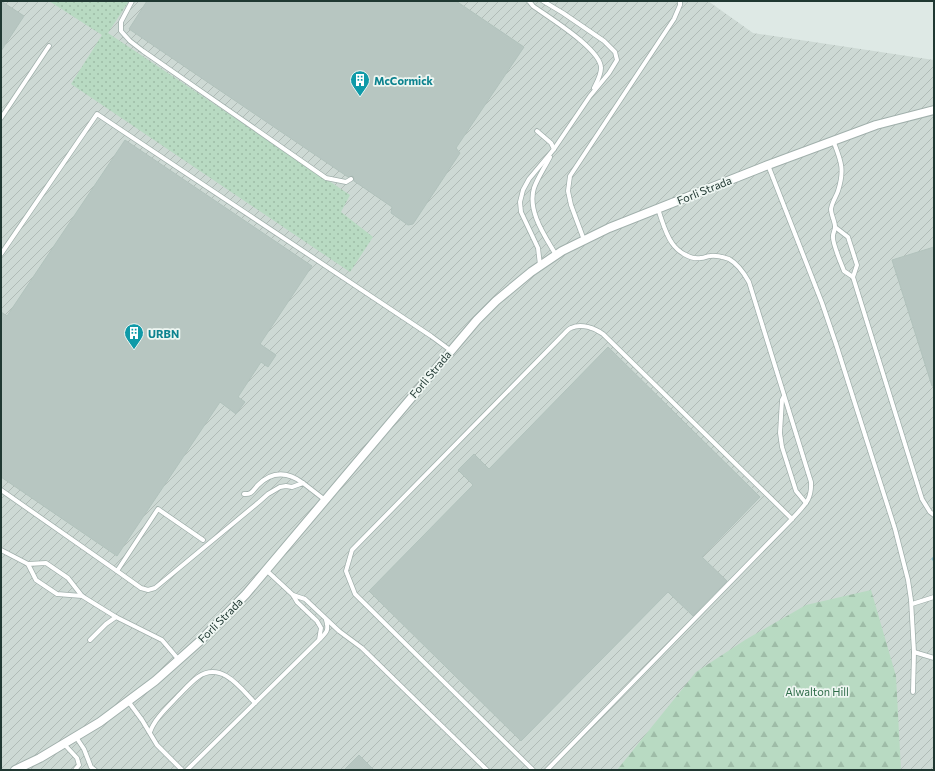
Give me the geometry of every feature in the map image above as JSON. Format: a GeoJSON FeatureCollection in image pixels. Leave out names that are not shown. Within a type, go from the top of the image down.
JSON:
{"type":"FeatureCollection","features":[{"type":"Feature","properties":{"kind":"street","name":"Forli Strada"},"geometry":{"type":"LineString","coordinates":[[15,770],[64,744],[100,722],[179,660],[200,641],[246,594],[450,350],[477,320],[496,301],[540,266],[556,255],[609,228],[768,165],[876,125],[934,110]]}},
{"type":"Feature","properties":{"kind":"lane"},"geometry":{"type":"LineString","coordinates":[[132,1],[121,22],[121,31],[130,41],[326,178],[346,182],[351,179]]}},
{"type":"Feature","properties":{"kind":"lane"},"geometry":{"type":"LineString","coordinates":[[529,1],[533,6],[592,50],[601,66],[600,76],[590,96]]}},
{"type":"Feature","properties":{"kind":"lane"},"geometry":{"type":"LineString","coordinates":[[543,1],[604,41],[615,52],[617,60],[609,73],[590,96],[554,150],[534,187],[532,198],[537,219],[556,255]]}},
{"type":"Feature","properties":{"kind":"lane"},"geometry":{"type":"LineString","coordinates":[[584,240],[571,205],[568,191],[570,176],[674,19],[680,5],[680,1]]}},
{"type":"Feature","properties":{"kind":"lane"},"geometry":{"type":"LineString","coordinates":[[1,118],[49,46]]}},
{"type":"Feature","properties":{"kind":"lane"},"geometry":{"type":"LineString","coordinates":[[1,254],[97,114],[450,350]]}},
{"type":"Feature","properties":{"kind":"lane"},"geometry":{"type":"LineString","coordinates":[[537,131],[551,143],[554,150]]}},
{"type":"Feature","properties":{"kind":"lane"},"geometry":{"type":"LineString","coordinates":[[834,140],[843,171],[838,192],[832,204],[831,210],[835,227],[833,236],[844,271],[853,277]]}},
{"type":"Feature","properties":{"kind":"lane"},"geometry":{"type":"LineString","coordinates":[[540,266],[538,248],[521,212],[520,202],[523,190],[529,179],[554,150]]}},
{"type":"Feature","properties":{"kind":"lane"},"geometry":{"type":"LineString","coordinates":[[768,165],[814,282],[836,344],[895,529],[908,580],[912,604],[914,652],[913,692]]}},
{"type":"Feature","properties":{"kind":"lane"},"geometry":{"type":"LineString","coordinates":[[547,770],[792,518],[806,503],[811,494],[811,482],[749,282],[742,271],[729,259],[720,256],[701,258],[690,257],[680,252],[672,244],[658,209]]}},
{"type":"Feature","properties":{"kind":"lane"},"geometry":{"type":"LineString","coordinates":[[835,227],[848,237],[857,265],[853,277],[922,499],[930,512],[934,515]]}},
{"type":"Feature","properties":{"kind":"lane"},"geometry":{"type":"LineString","coordinates":[[533,770],[355,594],[346,570],[352,550],[570,328],[580,327],[597,330],[603,334],[792,518]]}},
{"type":"Feature","properties":{"kind":"lane"},"geometry":{"type":"LineString","coordinates":[[784,396],[782,400],[780,432],[782,447],[796,491],[806,503]]}},
{"type":"Feature","properties":{"kind":"lane"},"geometry":{"type":"LineString","coordinates":[[244,494],[248,495],[264,480],[274,475],[289,475],[303,483],[325,500]]}},
{"type":"Feature","properties":{"kind":"lane"},"geometry":{"type":"LineString","coordinates":[[1,490],[141,588],[148,590],[155,588],[268,494],[280,487],[292,487],[303,483]]}},
{"type":"Feature","properties":{"kind":"lane"},"geometry":{"type":"LineString","coordinates":[[117,571],[158,509],[203,540]]}},
{"type":"Feature","properties":{"kind":"lane"},"geometry":{"type":"LineString","coordinates":[[1,550],[28,564],[46,563],[68,578],[82,596],[162,640],[179,660]]}},
{"type":"Feature","properties":{"kind":"lane"},"geometry":{"type":"LineString","coordinates":[[28,564],[36,580],[57,594],[82,596]]}},
{"type":"Feature","properties":{"kind":"lane"},"geometry":{"type":"LineString","coordinates":[[266,570],[293,595],[297,602],[321,628],[319,640]]}},
{"type":"Feature","properties":{"kind":"lane"},"geometry":{"type":"LineString","coordinates":[[293,595],[305,600],[326,620],[362,648],[487,770]]}},
{"type":"Feature","properties":{"kind":"lane"},"geometry":{"type":"LineString","coordinates":[[912,604],[934,597]]}},
{"type":"Feature","properties":{"kind":"lane"},"geometry":{"type":"LineString","coordinates":[[90,640],[116,616]]}},
{"type":"Feature","properties":{"kind":"lane"},"geometry":{"type":"LineString","coordinates":[[187,770],[327,632],[328,627],[326,620]]}},
{"type":"Feature","properties":{"kind":"lane"},"geometry":{"type":"LineString","coordinates":[[914,652],[934,658]]}},
{"type":"Feature","properties":{"kind":"lane"},"geometry":{"type":"LineString","coordinates":[[150,732],[152,725],[161,714],[197,678],[208,671],[223,673],[238,685],[255,703]]}},
{"type":"Feature","properties":{"kind":"lane"},"geometry":{"type":"LineString","coordinates":[[128,701],[150,732],[157,745],[182,770]]}},
{"type":"Feature","properties":{"kind":"lane"},"geometry":{"type":"LineString","coordinates":[[76,737],[84,749],[93,768]]}},
{"type":"Feature","properties":{"kind":"lane"},"geometry":{"type":"LineString","coordinates":[[64,744],[77,758],[79,765],[75,770]]}},
{"type":"Feature","properties":{"kind":"shaded area"},"geometry":{"type":"Polygon","coordinates":[[[1,1],[708,1],[753,33],[934,60],[934,770],[1,770],[1,1]]]}},
{"type":"Feature","properties":{"kind":"green space"},"geometry":{"type":"Polygon","coordinates":[[[49,1],[129,1],[108,33],[350,195],[341,212],[373,237],[350,272],[71,84],[102,35],[49,1]]]}},
{"type":"Feature","properties":{"kind":"green space","name":"Alwalton Hill"},"geometry":{"type":"Polygon","coordinates":[[[871,590],[896,676],[901,770],[617,770],[696,672],[745,640],[806,605],[871,590]]]}},
{"type":"Feature","properties":{"kind":"building"},"geometry":{"type":"Polygon","coordinates":[[[1,1],[24,16],[1,51],[1,1]]]}},
{"type":"Feature","properties":{"kind":"building","name":"McCormick"},"geometry":{"type":"Polygon","coordinates":[[[147,1],[456,1],[524,47],[456,148],[460,153],[413,224],[408,225],[391,213],[392,207],[354,181],[353,176],[348,177],[129,29],[147,1]]]}},
{"type":"Feature","properties":{"kind":"building","name":"URBN"},"geometry":{"type":"Polygon","coordinates":[[[125,140],[312,266],[260,344],[276,355],[268,367],[261,362],[238,397],[245,402],[236,414],[220,402],[117,556],[1,477],[1,312],[7,316],[125,140]]]}},
{"type":"Feature","properties":{"kind":"building"},"geometry":{"type":"Polygon","coordinates":[[[934,247],[934,386],[932,386],[892,260],[934,247]]]}},
{"type":"Feature","properties":{"kind":"building"},"geometry":{"type":"Polygon","coordinates":[[[608,347],[760,497],[702,557],[727,581],[693,616],[668,592],[521,741],[369,591],[473,485],[458,470],[474,454],[489,469],[608,347]]]}},
{"type":"Feature","properties":{"kind":"building"},"geometry":{"type":"Polygon","coordinates":[[[359,755],[374,770],[344,770],[359,755]]]}},
{"type":"Feature","properties":{"kind":"place","name":"McCormick"},"geometry":{"type":"Point","coordinates":[360,97]}},
{"type":"Feature","properties":{"kind":"place","name":"URBN"},"geometry":{"type":"Point","coordinates":[134,350]}}]}
